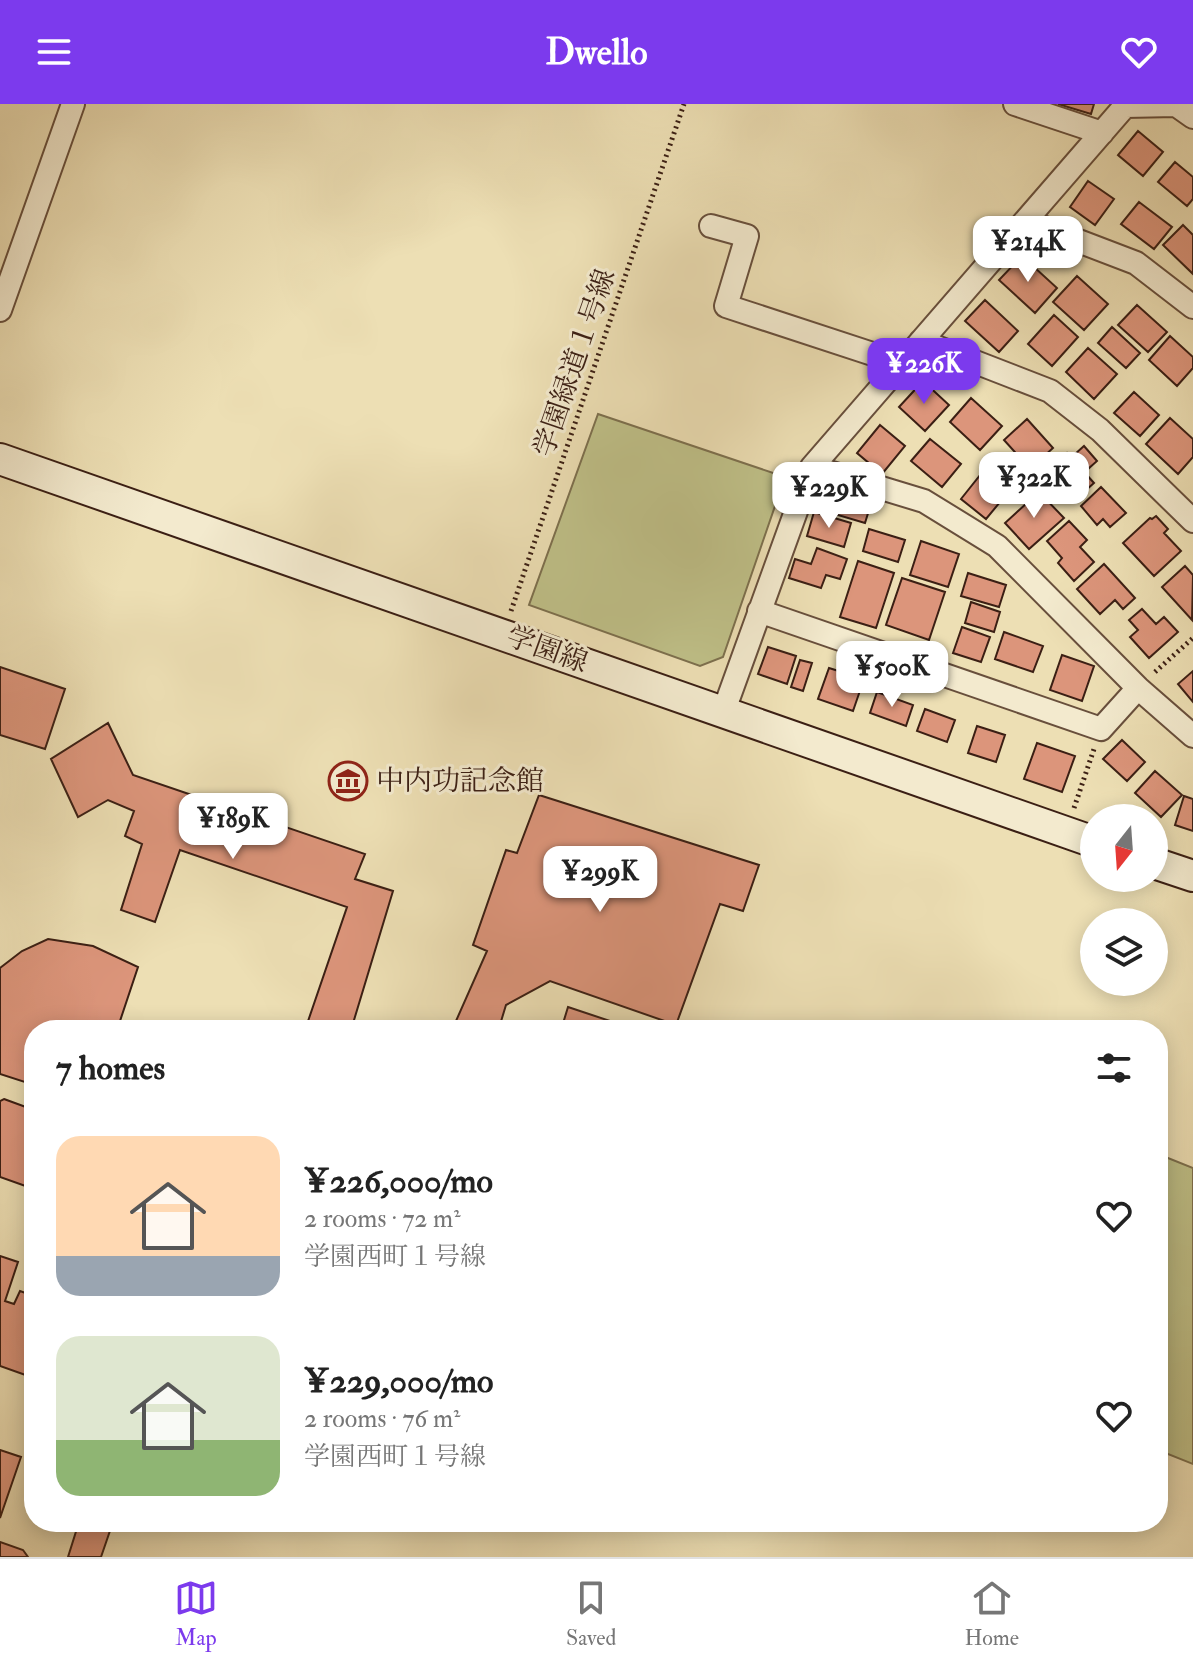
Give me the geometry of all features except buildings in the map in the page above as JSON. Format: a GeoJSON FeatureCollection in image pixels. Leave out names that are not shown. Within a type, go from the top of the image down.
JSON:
{"type":"FeatureCollection","features":[{"type":"Feature","properties":{"kind":"street"},"geometry":{"type":"LineString","coordinates":[[0,310],[73,104]]}},
{"type":"Feature","properties":{"kind":"street"},"geometry":{"type":"LineString","coordinates":[[1015,104],[1102,133]]}},
{"type":"Feature","properties":{"kind":"street"},"geometry":{"type":"LineString","coordinates":[[723,713],[812,467],[1125,106],[1176,105],[1193,117]]}},
{"type":"Feature","properties":{"kind":"street"},"geometry":{"type":"LineString","coordinates":[[1026,221],[1136,263],[1193,307]]}},
{"type":"Feature","properties":{"kind":"street"},"geometry":{"type":"LineString","coordinates":[[711,226],[747,236],[726,306],[900,363]]}},
{"type":"Feature","properties":{"kind":"street"},"geometry":{"type":"LineString","coordinates":[[921,341],[1050,391],[1100,430],[1193,521]]}},
{"type":"Feature","properties":{"kind":"street","name":"学園線"},"geometry":{"type":"LineString","coordinates":[[0,459],[1080,837]]}},
{"type":"Feature","properties":{"kind":"street"},"geometry":{"type":"LineString","coordinates":[[812,467],[924,501],[997,546],[1138,688],[1193,736]]}},
{"type":"Feature","properties":{"kind":"street"},"geometry":{"type":"LineString","coordinates":[[759,611],[1101,729],[1138,688]]}},
{"type":"Feature","properties":{"kind":"street"},"geometry":{"type":"LineString","coordinates":[[1168,868],[1193,876]]}},
{"type":"Feature","properties":{"kind":"path","name":"学園緑道１号線"},"geometry":{"type":"LineString","coordinates":[[503,634],[684,104]]}},
{"type":"Feature","properties":{"kind":"path"},"geometry":{"type":"LineString","coordinates":[[1138,688],[1193,638]]}},
{"type":"Feature","properties":{"kind":"path"},"geometry":{"type":"LineString","coordinates":[[1086,804],[1101,729]]}},
{"type":"Feature","properties":{"kind":"green space"},"geometry":{"type":"Polygon","coordinates":[[[598,414],[785,477],[723,657],[700,666],[529,605],[598,414]]]}},
{"type":"Feature","properties":{"kind":"green space"},"geometry":{"type":"Polygon","coordinates":[[[1168,1158],[1193,1168],[1193,1464],[1168,1454],[1168,1158]]]}},
{"type":"Feature","properties":{"kind":"place","name":"中内功記念館"},"geometry":{"type":"Point","coordinates":[348,781]}}]}
